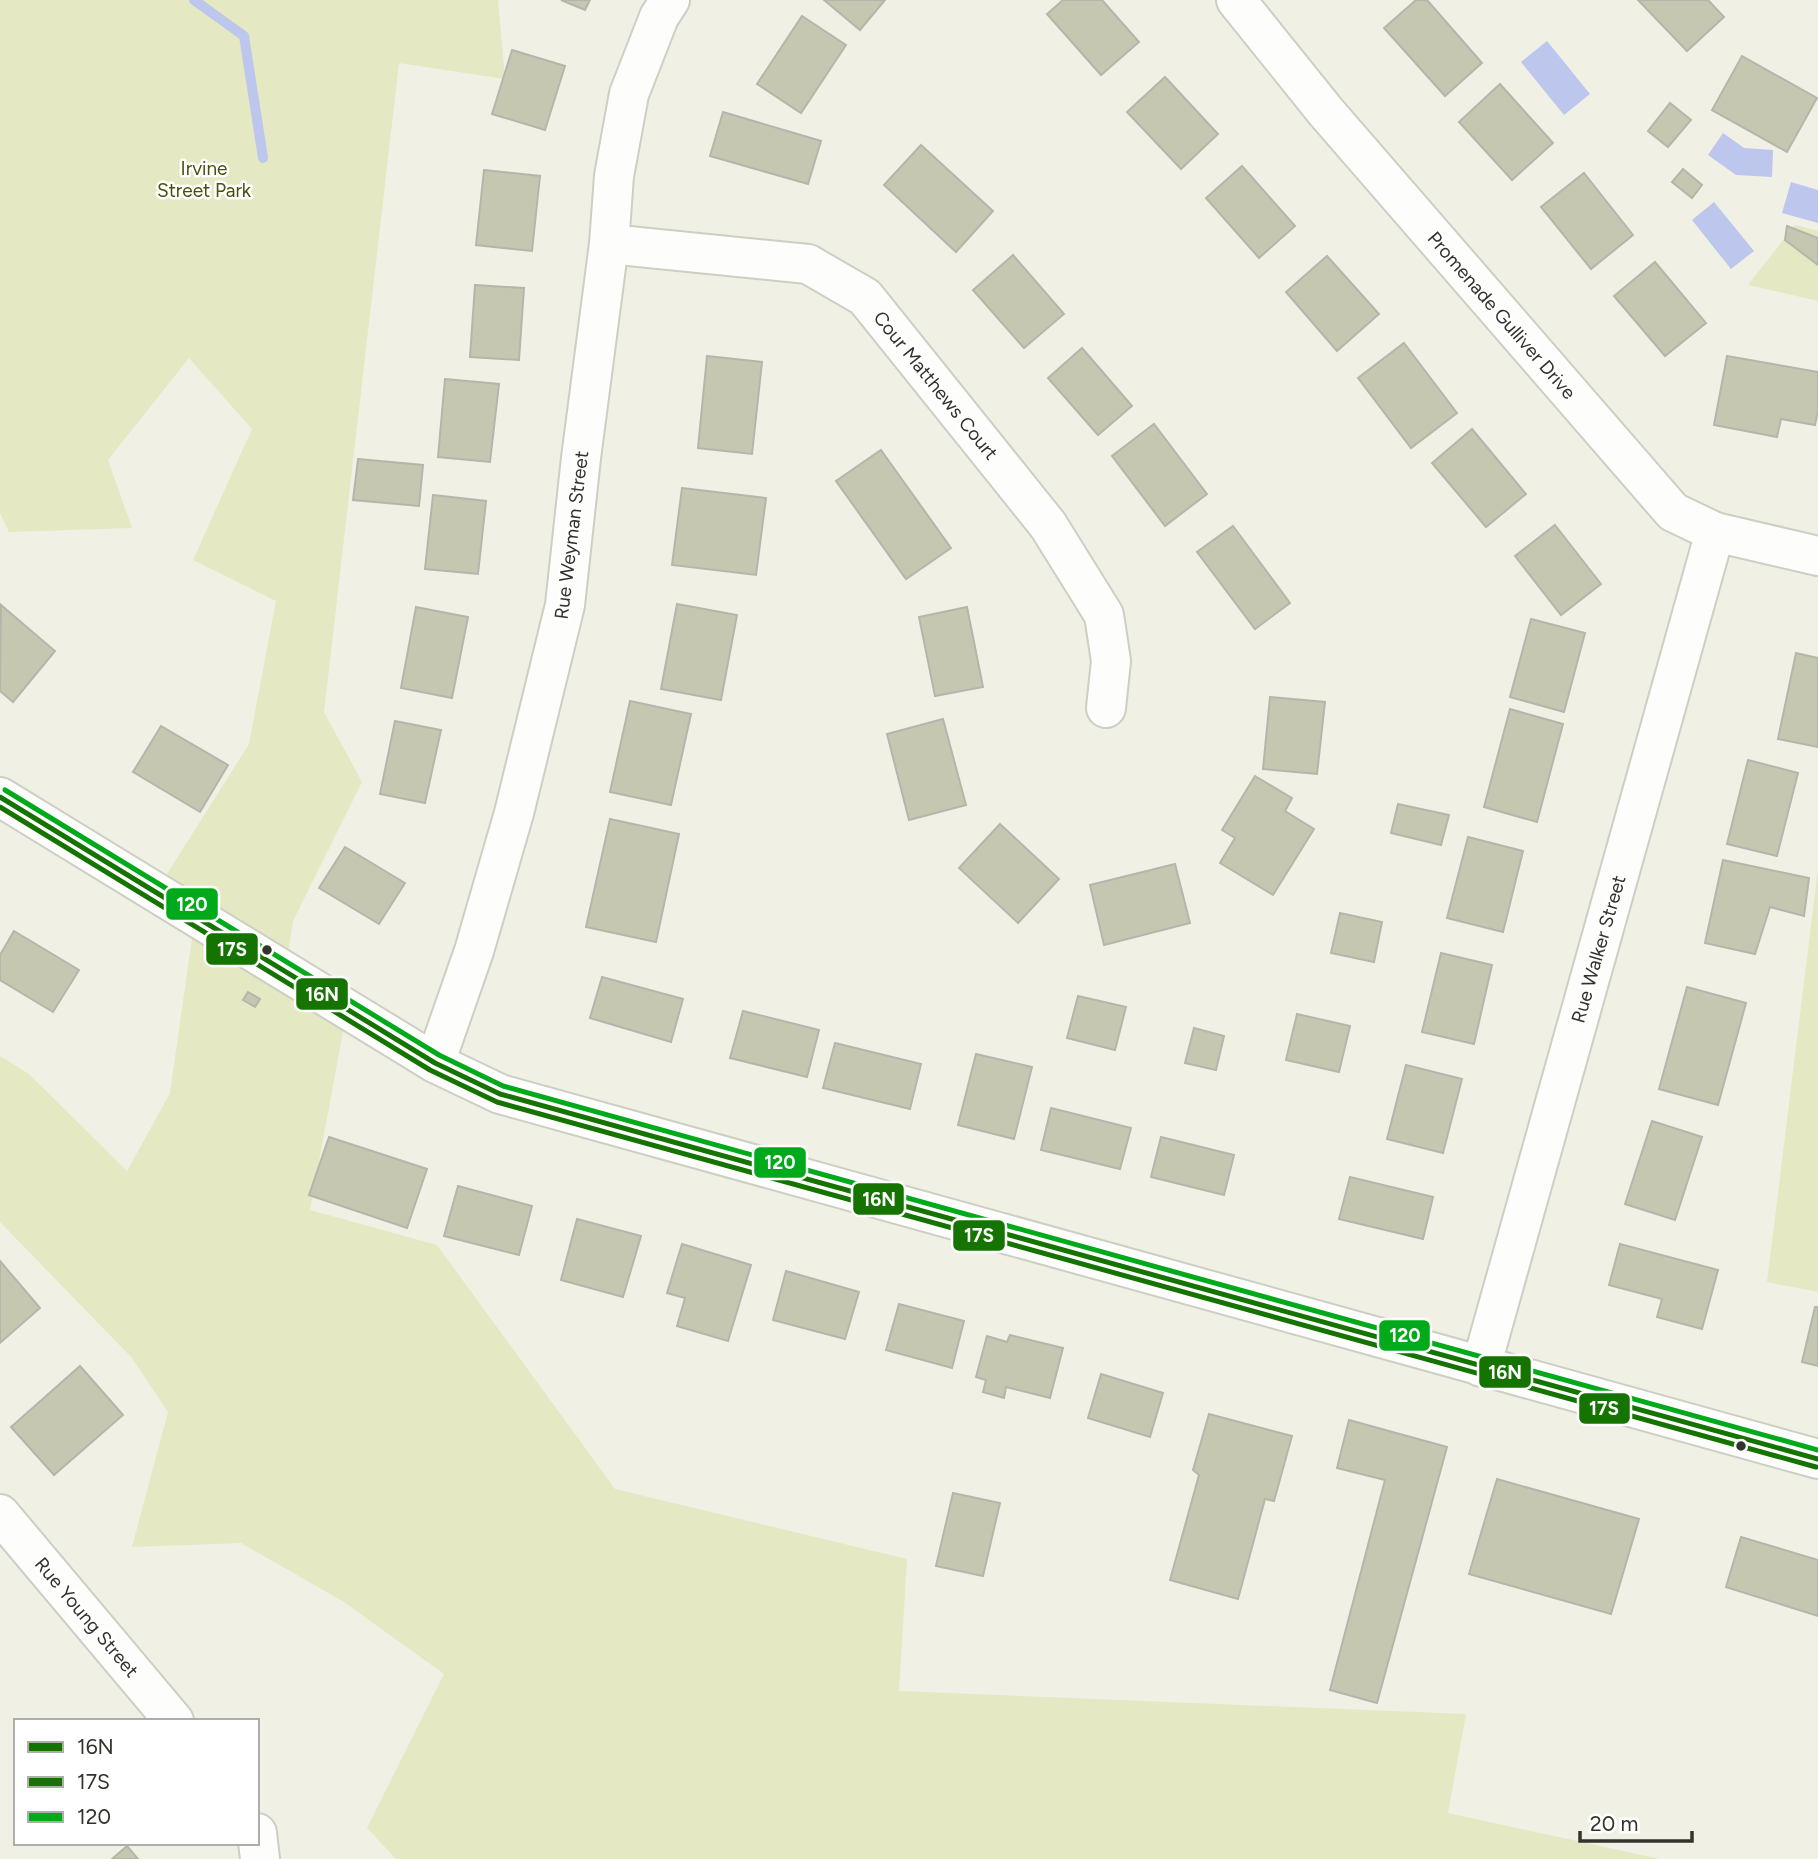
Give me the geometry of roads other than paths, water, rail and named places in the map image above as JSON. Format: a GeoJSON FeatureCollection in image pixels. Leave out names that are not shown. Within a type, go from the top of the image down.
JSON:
{"type":"FeatureCollection","features":[{"type":"Feature","properties":{"kind":"street","name":"Rue Weyman Street"},"geometry":{"type":"LineString","coordinates":[[435,1063],[474,951],[514,813],[565,605],[609,244],[614,176],[629,94],[659,17],[670,0]]}},
{"type":"Feature","properties":{"kind":"street","name":"Promenade Gulliver Drive"},"geometry":{"type":"LineString","coordinates":[[1236,0],[1326,112],[1673,512],[1715,531],[1818,556]]}},
{"type":"Feature","properties":{"kind":"street","name":"Cour Matthews Court"},"geometry":{"type":"LineString","coordinates":[[609,244],[808,264],[865,297],[1048,525],[1104,615],[1111,661],[1106,708]]}},
{"type":"Feature","properties":{"kind":"street","name":"Rue Walker Street"},"geometry":{"type":"LineString","coordinates":[[1481,1367],[1715,531]]}},
{"type":"Feature","properties":{"kind":"street"},"geometry":{"type":"LineString","coordinates":[[0,797],[435,1063],[500,1094],[1818,1459]]}},
{"type":"Feature","properties":{"kind":"street","name":"Rue Young Street"},"geometry":{"type":"LineString","coordinates":[[0,1514],[172,1719]]}},
{"type":"Feature","properties":{"kind":"water"},"geometry":{"type":"Polygon","coordinates":[[[1547,41],[1590,94],[1564,115],[1521,62],[1547,41]]]}},
{"type":"Feature","properties":{"kind":"water"},"geometry":{"type":"Polygon","coordinates":[[[1723,133],[1744,148],[1773,150],[1772,177],[1736,175],[1708,155],[1723,133]]]}},
{"type":"Feature","properties":{"kind":"water"},"geometry":{"type":"Polygon","coordinates":[[[1791,182],[1818,190],[1818,223],[1782,213],[1791,182]]]}},
{"type":"Feature","properties":{"kind":"water"},"geometry":{"type":"Polygon","coordinates":[[[1714,202],[1754,251],[1731,269],[1692,220],[1714,202]]]}},
{"type":"Feature","properties":{"kind":"waterway"},"geometry":{"type":"LineString","coordinates":[[194,0],[244,36],[263,158]]}},
{"type":"Feature","properties":{"kind":"park label","name":"Irvine Street Park"},"geometry":{"type":"Point","coordinates":[204,179]}}]}
